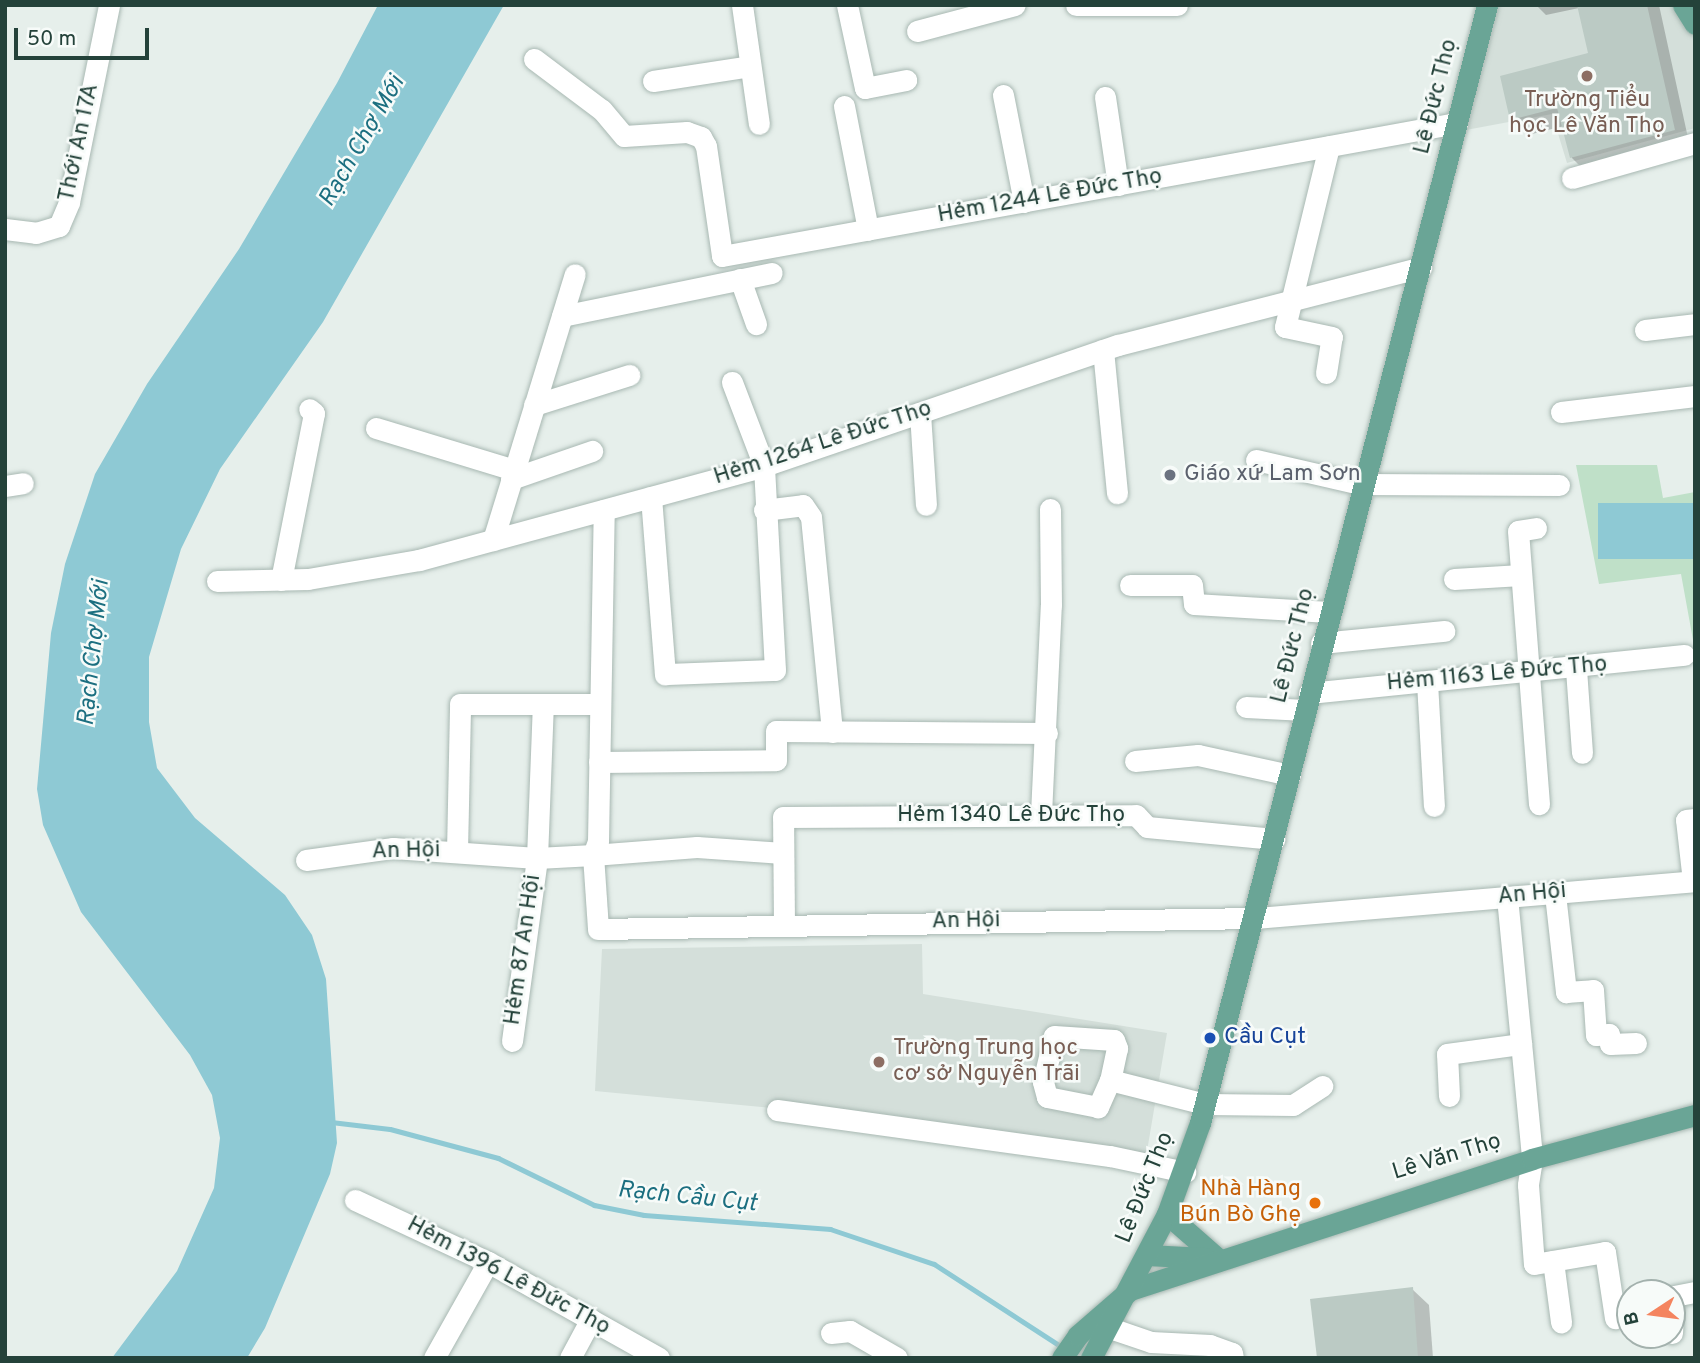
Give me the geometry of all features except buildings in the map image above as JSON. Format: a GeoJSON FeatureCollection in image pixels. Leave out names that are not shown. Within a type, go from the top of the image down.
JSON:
{"type":"FeatureCollection","features":[{"type":"Feature","properties":{"kind":"main road","name":"Lê Đức Thọ"},"geometry":{"type":"LineString","coordinates":[[1093,1355],[1110,1328],[1167,1214],[1185,1172],[1205,1104],[1256,918],[1360,484],[1420,267],[1487,5]]}},
{"type":"Feature","properties":{"kind":"main road"},"geometry":{"type":"LineString","coordinates":[[1683,5],[1695,24]]}},
{"type":"Feature","properties":{"kind":"main road","name":"Lê Văn Thọ"},"geometry":{"type":"LineString","coordinates":[[1129,1290],[1217,1258],[1532,1159],[1695,1115]]}},
{"type":"Feature","properties":{"kind":"main road"},"geometry":{"type":"LineString","coordinates":[[1167,1214],[1217,1258]]}},
{"type":"Feature","properties":{"kind":"main road"},"geometry":{"type":"LineString","coordinates":[[1147,1255],[1217,1258]]}},
{"type":"Feature","properties":{"kind":"main road","name":"Lê Đức Thọ"},"geometry":{"type":"LineString","coordinates":[[1062,1358],[1078,1335],[1129,1290]]}},
{"type":"Feature","properties":{"kind":"street","name":"Thới An 17A"},"geometry":{"type":"LineString","coordinates":[[5,229],[36,233],[59,226],[69,202],[109,5]]}},
{"type":"Feature","properties":{"kind":"street"},"geometry":{"type":"LineString","coordinates":[[742,5],[759,124]]}},
{"type":"Feature","properties":{"kind":"street"},"geometry":{"type":"LineString","coordinates":[[847,5],[865,89],[906,80]]}},
{"type":"Feature","properties":{"kind":"street"},"geometry":{"type":"LineString","coordinates":[[917,31],[1015,5]]}},
{"type":"Feature","properties":{"kind":"street"},"geometry":{"type":"LineString","coordinates":[[1076,5],[1177,5]]}},
{"type":"Feature","properties":{"kind":"street","name":"Hẻm 1244 Lê Đức Thọ"},"geometry":{"type":"LineString","coordinates":[[534,59],[602,110],[624,136],[687,132],[701,137],[706,146],[722,256],[772,250],[868,230],[1457,123]]}},
{"type":"Feature","properties":{"kind":"street"},"geometry":{"type":"LineString","coordinates":[[653,81],[750,66]]}},
{"type":"Feature","properties":{"kind":"street"},"geometry":{"type":"LineString","coordinates":[[1003,95],[1024,202]]}},
{"type":"Feature","properties":{"kind":"street"},"geometry":{"type":"LineString","coordinates":[[1105,97],[1118,185]]}},
{"type":"Feature","properties":{"kind":"street"},"geometry":{"type":"LineString","coordinates":[[844,106],[868,230]]}},
{"type":"Feature","properties":{"kind":"street"},"geometry":{"type":"LineString","coordinates":[[1572,177],[1695,143]]}},
{"type":"Feature","properties":{"kind":"street"},"geometry":{"type":"LineString","coordinates":[[1326,373],[1332,337],[1285,327],[1329,146]]}},
{"type":"Feature","properties":{"kind":"street","name":"Hẻm 1264 Lê Đức Thọ"},"geometry":{"type":"LineString","coordinates":[[217,581],[281,580],[419,560],[764,466],[1103,350],[1420,267]]}},
{"type":"Feature","properties":{"kind":"street"},"geometry":{"type":"LineString","coordinates":[[562,316],[772,273]]}},
{"type":"Feature","properties":{"kind":"street"},"geometry":{"type":"LineString","coordinates":[[493,540],[575,274]]}},
{"type":"Feature","properties":{"kind":"street"},"geometry":{"type":"LineString","coordinates":[[740,279],[756,324]]}},
{"type":"Feature","properties":{"kind":"street"},"geometry":{"type":"LineString","coordinates":[[1645,330],[1695,324]]}},
{"type":"Feature","properties":{"kind":"street"},"geometry":{"type":"LineString","coordinates":[[1103,350],[1117,493]]}},
{"type":"Feature","properties":{"kind":"street"},"geometry":{"type":"LineString","coordinates":[[534,405],[629,374]]}},
{"type":"Feature","properties":{"kind":"street"},"geometry":{"type":"LineString","coordinates":[[651,497],[666,674],[775,670],[764,510],[764,466],[732,382]]}},
{"type":"Feature","properties":{"kind":"street"},"geometry":{"type":"LineString","coordinates":[[1561,412],[1695,396]]}},
{"type":"Feature","properties":{"kind":"street"},"geometry":{"type":"LineString","coordinates":[[281,580],[314,412],[309,409]]}},
{"type":"Feature","properties":{"kind":"street"},"geometry":{"type":"LineString","coordinates":[[920,413],[926,505]]}},
{"type":"Feature","properties":{"kind":"street"},"geometry":{"type":"LineString","coordinates":[[376,428],[513,474],[592,451]]}},
{"type":"Feature","properties":{"kind":"street"},"geometry":{"type":"LineString","coordinates":[[1256,460],[1360,484],[1559,485]]}},
{"type":"Feature","properties":{"kind":"street"},"geometry":{"type":"LineString","coordinates":[[764,510],[803,505],[811,517],[832,732]]}},
{"type":"Feature","properties":{"kind":"street"},"geometry":{"type":"LineString","coordinates":[[1041,814],[1047,733],[1050,509]]}},
{"type":"Feature","properties":{"kind":"street"},"geometry":{"type":"LineString","coordinates":[[604,510],[598,841],[593,855],[697,847],[783,853],[784,925]]}},
{"type":"Feature","properties":{"kind":"street"},"geometry":{"type":"LineString","coordinates":[[1536,528],[1518,531],[1531,672],[1539,804]]}},
{"type":"Feature","properties":{"kind":"street"},"geometry":{"type":"LineString","coordinates":[[1454,579],[1521,575]]}},
{"type":"Feature","properties":{"kind":"street"},"geometry":{"type":"LineString","coordinates":[[1130,585],[1192,585],[1194,604],[1329,612]]}},
{"type":"Feature","properties":{"kind":"street"},"geometry":{"type":"LineString","coordinates":[[1321,643],[1444,631]]}},
{"type":"Feature","properties":{"kind":"street","name":"Hẻm 1163 Lê Đức Thọ"},"geometry":{"type":"LineString","coordinates":[[1246,707],[1307,702],[1427,682],[1576,669],[1684,655]]}},
{"type":"Feature","properties":{"kind":"street"},"geometry":{"type":"LineString","coordinates":[[1576,669],[1582,753]]}},
{"type":"Feature","properties":{"kind":"street"},"geometry":{"type":"LineString","coordinates":[[1427,682],[1434,806]]}},
{"type":"Feature","properties":{"kind":"street"},"geometry":{"type":"LineString","coordinates":[[457,852],[460,704],[600,704]]}},
{"type":"Feature","properties":{"kind":"street","name":"Hẻm 87 An Hội"},"geometry":{"type":"LineString","coordinates":[[512,1041],[537,858],[543,704]]}},
{"type":"Feature","properties":{"kind":"street"},"geometry":{"type":"LineString","coordinates":[[599,762],[776,760],[776,732],[1047,733]]}},
{"type":"Feature","properties":{"kind":"street"},"geometry":{"type":"LineString","coordinates":[[1135,761],[1198,755],[1290,775]]}},
{"type":"Feature","properties":{"kind":"street","name":"Hẻm 1340 Lê Đức Thọ"},"geometry":{"type":"LineString","coordinates":[[783,853],[783,817],[1136,815],[1147,827],[1274,839]]}},
{"type":"Feature","properties":{"kind":"street"},"geometry":{"type":"LineString","coordinates":[[1694,881],[1686,820],[1695,819]]}},
{"type":"Feature","properties":{"kind":"street","name":"An Hội"},"geometry":{"type":"LineString","coordinates":[[306,860],[393,848],[537,858],[593,855],[598,929],[1256,918],[1694,881]]}},
{"type":"Feature","properties":{"kind":"street"},"geometry":{"type":"LineString","coordinates":[[1555,894],[1566,992],[1592,990],[1596,1035],[1609,1034],[1610,1044],[1636,1043]]}},
{"type":"Feature","properties":{"kind":"street"},"geometry":{"type":"LineString","coordinates":[[1507,897],[1532,1159],[1528,1185],[1534,1265],[1605,1252],[1615,1318]]}},
{"type":"Feature","properties":{"kind":"street"},"geometry":{"type":"LineString","coordinates":[[1450,1096],[1447,1054],[1521,1044]]}},
{"type":"Feature","properties":{"kind":"street"},"geometry":{"type":"LineString","coordinates":[[1110,1080],[1205,1104],[1293,1105],[1322,1086]]}},
{"type":"Feature","properties":{"kind":"street"},"geometry":{"type":"LineString","coordinates":[[776,1110],[1110,1156],[1185,1172]]}},
{"type":"Feature","properties":{"kind":"street","name":"Hẻm 1396 Lê Đức Thọ"},"geometry":{"type":"LineString","coordinates":[[355,1200],[488,1262],[659,1358]]}},
{"type":"Feature","properties":{"kind":"street"},"geometry":{"type":"LineString","coordinates":[[1553,1261],[1561,1322]]}},
{"type":"Feature","properties":{"kind":"street"},"geometry":{"type":"LineString","coordinates":[[434,1358],[488,1262]]}},
{"type":"Feature","properties":{"kind":"street"},"geometry":{"type":"LineString","coordinates":[[570,1358],[591,1320]]}},
{"type":"Feature","properties":{"kind":"street"},"geometry":{"type":"LineString","coordinates":[[1110,1328],[1151,1342],[1210,1345],[1232,1353],[1233,1358]]}},
{"type":"Feature","properties":{"kind":"street"},"geometry":{"type":"LineString","coordinates":[[831,1333],[850,1331],[897,1358]]}},
{"type":"Feature","properties":{"kind":"shaded area","name":"Trường Tiểu học Lê Văn Thọ"},"geometry":{"type":"Polygon","coordinates":[[[1498,5],[1675,5],[1695,37],[1695,128],[1567,163],[1552,114],[1466,130],[1498,5]]]}},
{"type":"Feature","properties":{"kind":"shaded area","name":"Trường Trung học cơ sở Nguyễn Trãi"},"geometry":{"type":"Polygon","coordinates":[[[922,944],[923,994],[1167,1033],[1146,1157],[792,1110],[595,1091],[602,949],[922,944]]]}},
{"type":"Feature","properties":{"kind":"green space"},"geometry":{"type":"Polygon","coordinates":[[[1576,465],[1657,465],[1663,498],[1695,492],[1695,651],[1681,574],[1599,584],[1576,465]]]}},
{"type":"Feature","properties":{"kind":"water","name":"Rạch Chợ Mới"},"geometry":{"type":"Polygon","coordinates":[[[378,5],[504,5],[323,322],[220,469],[181,549],[149,657],[149,722],[157,768],[195,818],[285,895],[312,935],[326,979],[337,1143],[330,1174],[265,1328],[247,1358],[112,1358],[177,1271],[214,1188],[220,1138],[212,1095],[190,1055],[81,912],[43,825],[37,789],[51,633],[65,564],[95,474],[147,384],[239,249],[337,83],[378,5]]]}},
{"type":"Feature","properties":{"kind":"water"},"geometry":{"type":"Polygon","coordinates":[[[1598,503],[1695,503],[1695,559],[1598,559],[1598,503]]]}},
{"type":"Feature","properties":{"kind":"waterway","name":"Rạch Cầu Cụt"},"geometry":{"type":"LineString","coordinates":[[331,1122],[390,1129],[498,1158],[594,1205],[644,1215],[830,1229],[934,1264],[1062,1347]]}},
{"type":"Feature","properties":{"kind":"place","name":"Trường Tiểu học Lê Văn Thọ"},"geometry":{"type":"Point","coordinates":[1587,76]}},
{"type":"Feature","properties":{"kind":"place","name":"Giáo xứ Lam Sơn"},"geometry":{"type":"Point","coordinates":[1170,475]}},
{"type":"Feature","properties":{"kind":"place","name":"Cầu Cụt"},"geometry":{"type":"Point","coordinates":[1210,1038]}},
{"type":"Feature","properties":{"kind":"place","name":"Trường Trung học cơ sở Nguyễn Trãi"},"geometry":{"type":"Point","coordinates":[879,1062]}},
{"type":"Feature","properties":{"kind":"place","name":"Nhà Hàng Bún Bò Ghẹ"},"geometry":{"type":"Point","coordinates":[1315,1203]}}]}
